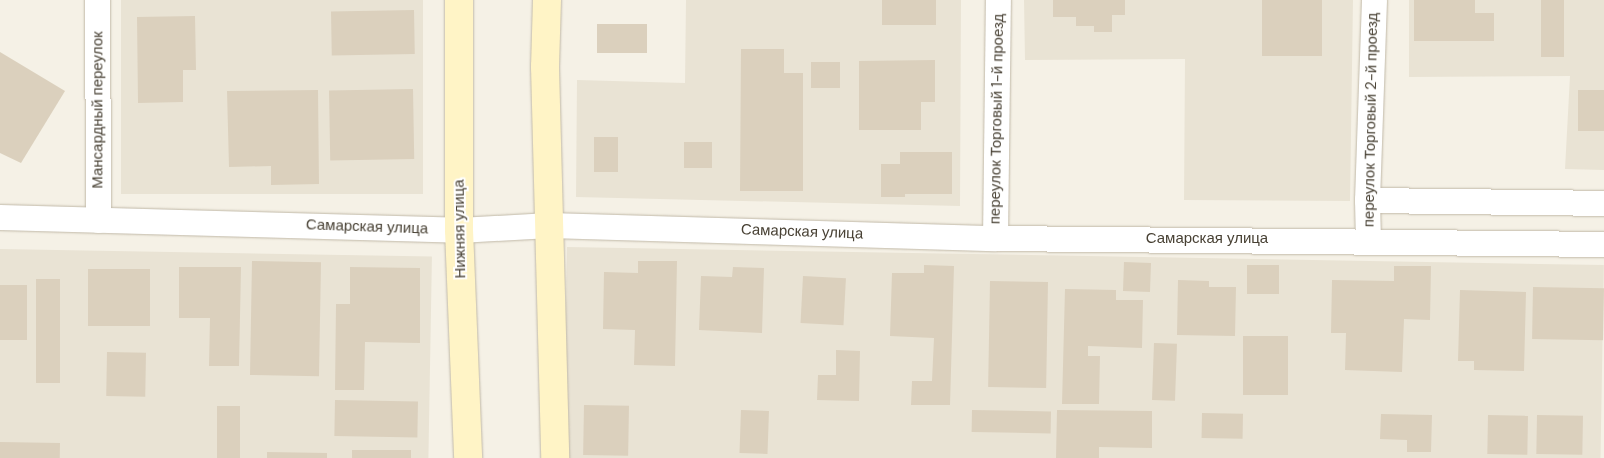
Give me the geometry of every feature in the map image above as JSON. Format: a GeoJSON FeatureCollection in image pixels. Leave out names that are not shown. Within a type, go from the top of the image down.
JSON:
{"type":"FeatureCollection","features":[{"type":"Feature","properties":{"kind":"street","name":"Мансардный переулок"},"geometry":{"type":"LineString","coordinates":[[97,0],[98,220]]}},
{"type":"Feature","properties":{"kind":"street","name":"Нижняя улица"},"geometry":{"type":"LineString","coordinates":[[459,0],[459,230],[468,458]]}},
{"type":"Feature","properties":{"kind":"street"},"geometry":{"type":"LineString","coordinates":[[547,0],[545,67],[555,458]]}},
{"type":"Feature","properties":{"kind":"street","name":"переулок Торговый 1-й проезд"},"geometry":{"type":"LineString","coordinates":[[995,238],[998,0]]}},
{"type":"Feature","properties":{"kind":"street","name":"переулок Торговый 2-й проезд"},"geometry":{"type":"LineString","coordinates":[[1368,241],[1367,200],[1374,0]]}},
{"type":"Feature","properties":{"kind":"street"},"geometry":{"type":"LineString","coordinates":[[1367,200],[1604,203]]}},
{"type":"Feature","properties":{"kind":"street","name":"Самарская улица"},"geometry":{"type":"LineString","coordinates":[[0,217],[459,230],[549,225],[995,238],[1604,244]]}},
{"type":"Feature","properties":{"kind":"shaded area"},"geometry":{"type":"Polygon","coordinates":[[[121,0],[423,0],[423,194],[121,194],[121,0]]]}},
{"type":"Feature","properties":{"kind":"shaded area"},"geometry":{"type":"Polygon","coordinates":[[[686,0],[961,0],[960,206],[576,197],[577,80],[685,83],[686,0]]]}},
{"type":"Feature","properties":{"kind":"shaded area"},"geometry":{"type":"Polygon","coordinates":[[[1024,0],[1353,0],[1350,201],[1184,200],[1185,59],[1025,60],[1024,0]]]}},
{"type":"Feature","properties":{"kind":"shaded area"},"geometry":{"type":"Polygon","coordinates":[[[1409,0],[1604,0],[1604,170],[1565,169],[1570,76],[1409,77],[1409,0]]]}},
{"type":"Feature","properties":{"kind":"shaded area"},"geometry":{"type":"Polygon","coordinates":[[[567,247],[1604,265],[1600,458],[563,458],[567,247]]]}},
{"type":"Feature","properties":{"kind":"shaded area"},"geometry":{"type":"Polygon","coordinates":[[[0,249],[432,257],[428,458],[0,458],[0,249]]]}},
{"type":"Feature","properties":{"kind":"building"},"geometry":{"type":"Polygon","coordinates":[[[882,0],[936,0],[936,25],[882,25],[882,0]]]}},
{"type":"Feature","properties":{"kind":"building"},"geometry":{"type":"Polygon","coordinates":[[[1053,0],[1125,0],[1125,15],[1112,15],[1112,32],[1094,32],[1094,26],[1076,26],[1076,17],[1053,17],[1053,0]]]}},
{"type":"Feature","properties":{"kind":"building"},"geometry":{"type":"Polygon","coordinates":[[[1262,0],[1322,0],[1322,56],[1262,56],[1262,0]]]}},
{"type":"Feature","properties":{"kind":"building"},"geometry":{"type":"Polygon","coordinates":[[[1414,0],[1475,0],[1475,13],[1494,13],[1494,41],[1414,41],[1414,0]]]}},
{"type":"Feature","properties":{"kind":"building"},"geometry":{"type":"Polygon","coordinates":[[[1541,0],[1564,0],[1564,57],[1541,57],[1541,0]]]}},
{"type":"Feature","properties":{"kind":"building"},"geometry":{"type":"Polygon","coordinates":[[[414,10],[415,54],[332,55],[331,11],[414,10]]]}},
{"type":"Feature","properties":{"kind":"building"},"geometry":{"type":"Polygon","coordinates":[[[195,16],[196,70],[183,70],[183,102],[138,103],[137,17],[195,16]]]}},
{"type":"Feature","properties":{"kind":"building"},"geometry":{"type":"Polygon","coordinates":[[[597,24],[647,24],[647,53],[597,53],[597,24]]]}},
{"type":"Feature","properties":{"kind":"building"},"geometry":{"type":"Polygon","coordinates":[[[741,49],[784,49],[784,73],[803,73],[803,191],[740,191],[741,49]]]}},
{"type":"Feature","properties":{"kind":"building"},"geometry":{"type":"Polygon","coordinates":[[[0,52],[65,91],[21,163],[0,153],[0,52]]]}},
{"type":"Feature","properties":{"kind":"building"},"geometry":{"type":"Polygon","coordinates":[[[935,60],[935,102],[921,102],[921,130],[859,130],[859,61],[935,60]]]}},
{"type":"Feature","properties":{"kind":"building"},"geometry":{"type":"Polygon","coordinates":[[[811,62],[840,62],[840,88],[811,88],[811,62]]]}},
{"type":"Feature","properties":{"kind":"building"},"geometry":{"type":"Polygon","coordinates":[[[413,89],[414,159],[330,160],[329,90],[413,89]]]}},
{"type":"Feature","properties":{"kind":"building"},"geometry":{"type":"Polygon","coordinates":[[[318,90],[319,184],[271,185],[271,166],[229,167],[227,91],[318,90]]]}},
{"type":"Feature","properties":{"kind":"building"},"geometry":{"type":"Polygon","coordinates":[[[1578,90],[1604,90],[1604,131],[1578,131],[1578,90]]]}},
{"type":"Feature","properties":{"kind":"building"},"geometry":{"type":"Polygon","coordinates":[[[594,137],[618,137],[618,172],[594,172],[594,137]]]}},
{"type":"Feature","properties":{"kind":"building"},"geometry":{"type":"Polygon","coordinates":[[[684,142],[712,142],[712,168],[684,168],[684,142]]]}},
{"type":"Feature","properties":{"kind":"building"},"geometry":{"type":"Polygon","coordinates":[[[900,152],[952,152],[952,194],[905,194],[905,197],[881,197],[881,164],[900,164],[900,152]]]}},
{"type":"Feature","properties":{"kind":"building"},"geometry":{"type":"Polygon","coordinates":[[[252,261],[321,262],[319,376],[250,375],[252,261]]]}},
{"type":"Feature","properties":{"kind":"building"},"geometry":{"type":"Polygon","coordinates":[[[638,261],[677,261],[675,366],[634,365],[635,330],[603,329],[604,272],[638,273],[638,261]]]}},
{"type":"Feature","properties":{"kind":"building"},"geometry":{"type":"Polygon","coordinates":[[[1124,262],[1151,263],[1150,292],[1123,291],[1124,262]]]}},
{"type":"Feature","properties":{"kind":"building"},"geometry":{"type":"Polygon","coordinates":[[[924,265],[954,266],[950,405],[911,405],[912,381],[932,381],[934,338],[890,336],[892,273],[924,273],[924,265]]]}},
{"type":"Feature","properties":{"kind":"building"},"geometry":{"type":"Polygon","coordinates":[[[1247,265],[1279,265],[1279,294],[1247,294],[1247,265]]]}},
{"type":"Feature","properties":{"kind":"building"},"geometry":{"type":"Polygon","coordinates":[[[1394,266],[1431,266],[1430,320],[1404,319],[1402,372],[1345,370],[1346,333],[1331,333],[1332,280],[1394,281],[1394,266]]]}},
{"type":"Feature","properties":{"kind":"building"},"geometry":{"type":"Polygon","coordinates":[[[179,267],[241,267],[239,366],[209,366],[210,318],[179,318],[179,267]]]}},
{"type":"Feature","properties":{"kind":"building"},"geometry":{"type":"Polygon","coordinates":[[[350,267],[420,268],[420,343],[365,342],[364,390],[335,390],[336,304],[350,304],[350,267]]]}},
{"type":"Feature","properties":{"kind":"building"},"geometry":{"type":"Polygon","coordinates":[[[733,267],[764,268],[762,333],[699,330],[701,276],[732,277],[733,267]]]}},
{"type":"Feature","properties":{"kind":"building"},"geometry":{"type":"Polygon","coordinates":[[[88,269],[150,269],[150,326],[88,326],[88,269]]]}},
{"type":"Feature","properties":{"kind":"building"},"geometry":{"type":"Polygon","coordinates":[[[803,276],[846,278],[843,325],[801,323],[803,276]]]}},
{"type":"Feature","properties":{"kind":"building"},"geometry":{"type":"Polygon","coordinates":[[[36,279],[60,279],[60,383],[36,383],[36,279]]]}},
{"type":"Feature","properties":{"kind":"building"},"geometry":{"type":"Polygon","coordinates":[[[1178,280],[1209,281],[1209,287],[1236,287],[1235,336],[1177,335],[1178,280]]]}},
{"type":"Feature","properties":{"kind":"building"},"geometry":{"type":"Polygon","coordinates":[[[990,281],[1048,282],[1046,388],[988,387],[990,281]]]}},
{"type":"Feature","properties":{"kind":"building"},"geometry":{"type":"Polygon","coordinates":[[[0,285],[27,285],[27,340],[0,340],[0,285]]]}},
{"type":"Feature","properties":{"kind":"building"},"geometry":{"type":"Polygon","coordinates":[[[1533,287],[1604,288],[1603,340],[1532,339],[1533,287]]]}},
{"type":"Feature","properties":{"kind":"building"},"geometry":{"type":"Polygon","coordinates":[[[1065,289],[1116,290],[1116,300],[1143,300],[1142,348],[1088,346],[1088,356],[1100,356],[1099,404],[1062,404],[1065,289]]]}},
{"type":"Feature","properties":{"kind":"building"},"geometry":{"type":"Polygon","coordinates":[[[1460,290],[1526,292],[1524,371],[1474,370],[1474,361],[1458,361],[1460,290]]]}},
{"type":"Feature","properties":{"kind":"building"},"geometry":{"type":"Polygon","coordinates":[[[1243,336],[1288,336],[1288,395],[1243,395],[1243,336]]]}},
{"type":"Feature","properties":{"kind":"building"},"geometry":{"type":"Polygon","coordinates":[[[1154,343],[1177,344],[1175,401],[1152,400],[1154,343]]]}},
{"type":"Feature","properties":{"kind":"building"},"geometry":{"type":"Polygon","coordinates":[[[836,350],[860,351],[859,401],[817,400],[818,375],[836,375],[836,350]]]}},
{"type":"Feature","properties":{"kind":"building"},"geometry":{"type":"Polygon","coordinates":[[[107,352],[146,353],[145,397],[106,396],[107,352]]]}},
{"type":"Feature","properties":{"kind":"building"},"geometry":{"type":"Polygon","coordinates":[[[335,400],[418,401],[417,437],[334,436],[335,400]]]}},
{"type":"Feature","properties":{"kind":"building"},"geometry":{"type":"Polygon","coordinates":[[[584,405],[629,406],[628,456],[583,455],[584,405]]]}},
{"type":"Feature","properties":{"kind":"building"},"geometry":{"type":"Polygon","coordinates":[[[217,406],[240,406],[240,458],[217,458],[217,406]]]}},
{"type":"Feature","properties":{"kind":"building"},"geometry":{"type":"Polygon","coordinates":[[[741,410],[769,411],[767,454],[739,453],[741,410]]]}},
{"type":"Feature","properties":{"kind":"building"},"geometry":{"type":"Polygon","coordinates":[[[972,410],[1051,411],[1051,433],[972,432],[972,410]]]}},
{"type":"Feature","properties":{"kind":"building"},"geometry":{"type":"Polygon","coordinates":[[[1057,410],[1152,411],[1152,448],[1099,447],[1099,458],[1056,458],[1057,410]]]}},
{"type":"Feature","properties":{"kind":"building"},"geometry":{"type":"Polygon","coordinates":[[[1202,413],[1243,414],[1243,439],[1202,438],[1202,413]]]}},
{"type":"Feature","properties":{"kind":"building"},"geometry":{"type":"Polygon","coordinates":[[[1381,414],[1432,415],[1431,452],[1407,452],[1407,440],[1380,439],[1381,414]]]}},
{"type":"Feature","properties":{"kind":"building"},"geometry":{"type":"Polygon","coordinates":[[[1488,415],[1528,416],[1527,455],[1487,454],[1488,415]]]}},
{"type":"Feature","properties":{"kind":"building"},"geometry":{"type":"Polygon","coordinates":[[[1537,415],[1583,416],[1582,455],[1536,454],[1537,415]]]}},
{"type":"Feature","properties":{"kind":"building"},"geometry":{"type":"Polygon","coordinates":[[[0,442],[60,443],[60,458],[0,458],[0,442]]]}},
{"type":"Feature","properties":{"kind":"building"},"geometry":{"type":"Polygon","coordinates":[[[352,450],[411,450],[411,458],[352,458],[352,450]]]}},
{"type":"Feature","properties":{"kind":"building"},"geometry":{"type":"Polygon","coordinates":[[[267,452],[327,453],[327,458],[267,458],[267,452]]]}}]}
